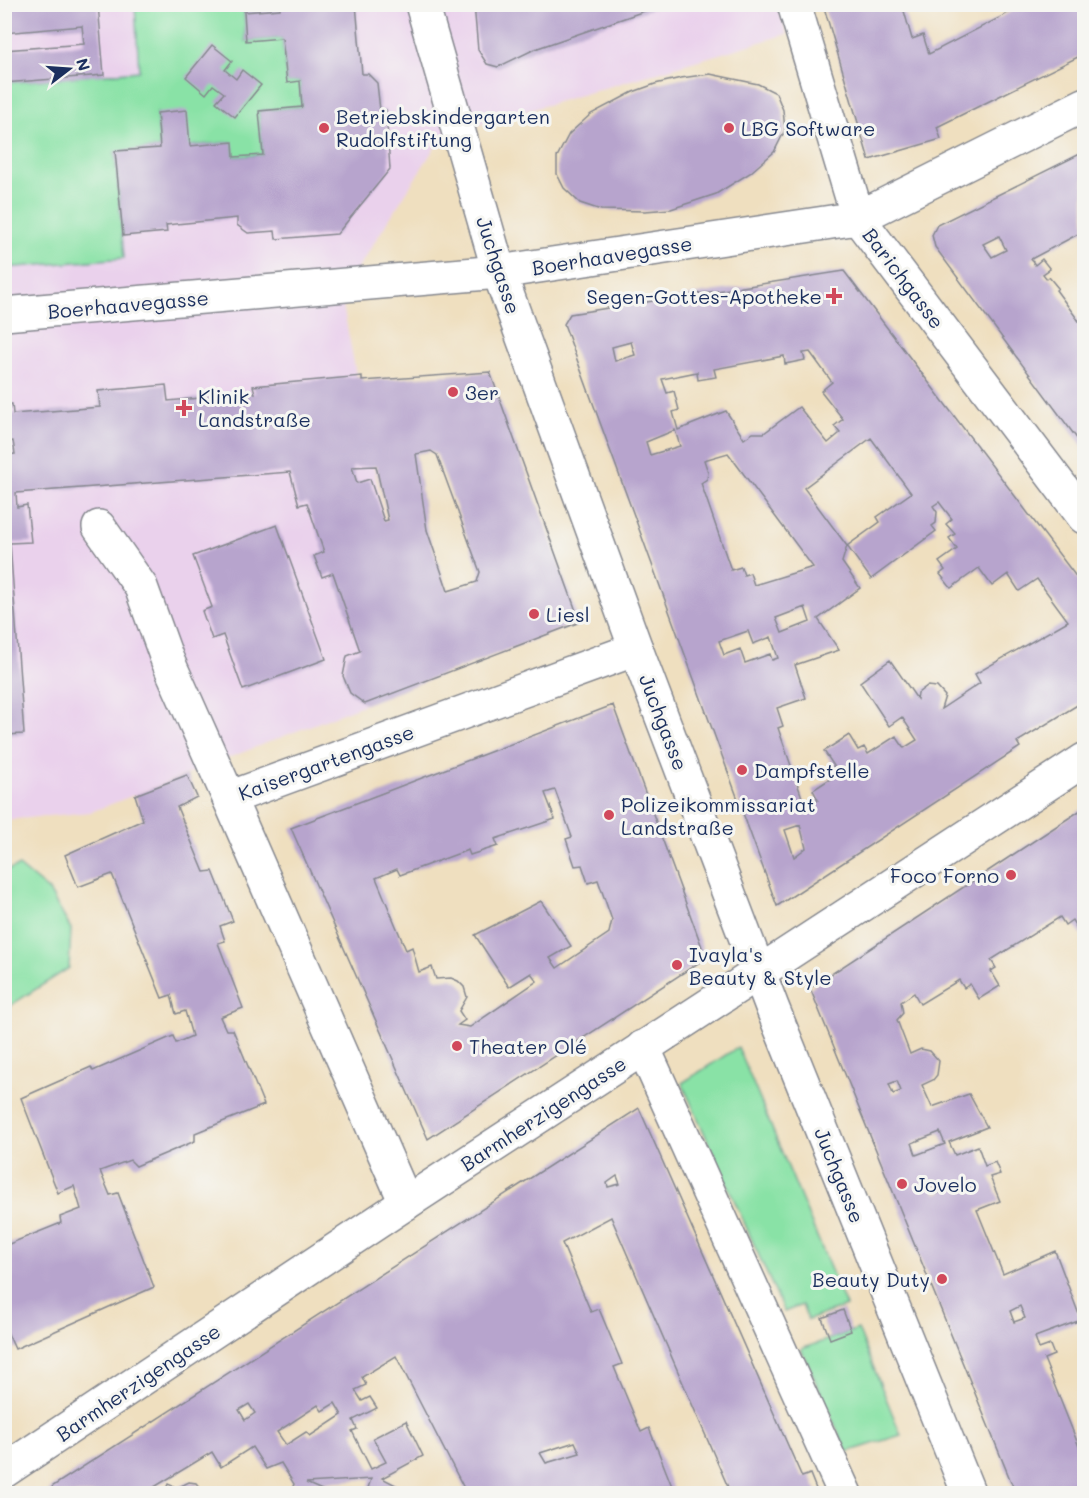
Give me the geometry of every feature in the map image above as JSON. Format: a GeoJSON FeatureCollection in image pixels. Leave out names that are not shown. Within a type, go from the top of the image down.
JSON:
{"type":"FeatureCollection","features":[{"type":"Feature","properties":{"kind":"street","name":"Juchgasse"},"geometry":{"type":"LineString","coordinates":[[422,4],[499,272],[636,649],[759,973],[969,1494]]}},
{"type":"Feature","properties":{"kind":"street","name":"Barichgasse"},"geometry":{"type":"LineString","coordinates":[[794,4],[858,218],[1084,516]]}},
{"type":"Feature","properties":{"kind":"street","name":"Boerhaavegasse"},"geometry":{"type":"LineString","coordinates":[[4,315],[499,272],[858,218],[1084,105]]}},
{"type":"Feature","properties":{"kind":"street"},"geometry":{"type":"LineString","coordinates":[[99,527],[141,587],[167,659],[229,798]]}},
{"type":"Feature","properties":{"kind":"street","name":"Kaisergartengasse"},"geometry":{"type":"LineString","coordinates":[[406,1203],[229,798],[636,649]]}},
{"type":"Feature","properties":{"kind":"street","name":"Barmherzigengasse"},"geometry":{"type":"LineString","coordinates":[[4,1471],[406,1203],[1084,760]]}},
{"type":"Feature","properties":{"kind":"street"},"geometry":{"type":"LineString","coordinates":[[644,1047],[845,1494]]}},
{"type":"Feature","properties":{"kind":"shaded area","name":"Klinik Landstraße"},"geometry":{"type":"Polygon","coordinates":[[[5,5],[778,5],[787,34],[442,136],[341,295],[384,521],[442,674],[91,812],[5,820],[5,5]]]}},
{"type":"Feature","properties":{"kind":"green space"},"geometry":{"type":"Polygon","coordinates":[[[135,5],[280,5],[280,9],[244,12],[246,41],[282,38],[287,82],[300,81],[302,107],[259,111],[263,155],[234,157],[232,142],[190,146],[157,113],[160,148],[115,152],[124,258],[5,268],[5,83],[139,71],[135,5]]]}},
{"type":"Feature","properties":{"kind":"green space"},"geometry":{"type":"Polygon","coordinates":[[[19,866],[49,891],[71,929],[69,968],[5,1009],[5,871],[19,866]]]}},
{"type":"Feature","properties":{"kind":"green space"},"geometry":{"type":"Polygon","coordinates":[[[738,1047],[846,1306],[808,1320],[802,1305],[784,1312],[682,1083],[738,1047]]]}},
{"type":"Feature","properties":{"kind":"green space"},"geometry":{"type":"Polygon","coordinates":[[[858,1329],[901,1435],[847,1452],[801,1349],[858,1329]]]}},
{"type":"Feature","properties":{"kind":"building"},"geometry":{"type":"Polygon","coordinates":[[[4,4],[98,4],[104,75],[4,83],[4,50],[84,44],[82,26],[4,33],[4,4]]]}},
{"type":"Feature","properties":{"kind":"building","name":"Betriebskindergarten Rudolfstiftung"},"geometry":{"type":"Polygon","coordinates":[[[280,4],[356,4],[362,74],[368,74],[377,83],[380,110],[386,110],[390,169],[337,234],[276,239],[275,231],[248,233],[237,225],[237,218],[166,225],[167,232],[123,236],[115,151],[160,148],[157,113],[187,110],[190,146],[233,142],[234,157],[263,155],[259,111],[302,107],[300,81],[287,83],[282,38],[246,41],[244,12],[280,9],[280,4]]]}},
{"type":"Feature","properties":{"kind":"building"},"geometry":{"type":"Polygon","coordinates":[[[474,4],[662,5],[535,49],[498,67],[487,64],[478,50],[474,4]]]}},
{"type":"Feature","properties":{"kind":"building"},"geometry":{"type":"Polygon","coordinates":[[[823,4],[902,4],[912,39],[923,35],[929,54],[1026,4],[1084,4],[1084,54],[937,127],[941,139],[869,160],[823,4]]]}},
{"type":"Feature","properties":{"kind":"building"},"geometry":{"type":"Polygon","coordinates":[[[212,45],[232,61],[225,70],[236,79],[242,70],[261,85],[235,117],[216,102],[224,93],[213,85],[206,94],[186,77],[212,45]]]}},
{"type":"Feature","properties":{"kind":"building"},"geometry":{"type":"Polygon","coordinates":[[[710,74],[758,84],[776,93],[783,110],[785,130],[774,152],[750,173],[716,194],[671,209],[601,210],[580,203],[564,188],[557,174],[557,157],[569,134],[591,114],[633,92],[655,84],[710,74]]]}},
{"type":"Feature","properties":{"kind":"building"},"geometry":{"type":"Polygon","coordinates":[[[1084,152],[1084,231],[1031,259],[1035,265],[1042,259],[1050,269],[1043,274],[1047,279],[1049,277],[1058,288],[1056,290],[1084,328],[1084,448],[935,247],[932,235],[937,225],[1084,152]],[[999,236],[983,244],[992,257],[1006,250],[999,236]]]}},
{"type":"Feature","properties":{"kind":"building"},"geometry":{"type":"Polygon","coordinates":[[[844,271],[1084,587],[1084,701],[1017,742],[1020,747],[777,906],[564,324],[570,314],[844,271]],[[631,342],[612,347],[615,361],[635,355],[631,342]],[[810,352],[803,353],[805,360],[785,364],[784,356],[714,369],[716,377],[698,380],[697,372],[662,379],[667,393],[674,391],[679,410],[673,412],[678,430],[726,411],[744,439],[753,433],[764,433],[799,407],[828,443],[840,433],[834,426],[843,419],[821,391],[832,382],[810,352]],[[675,430],[646,442],[650,455],[680,446],[675,430]],[[871,438],[804,488],[847,546],[880,522],[877,517],[911,493],[871,438]],[[728,453],[704,460],[708,472],[707,479],[701,483],[731,570],[741,567],[744,575],[750,573],[754,585],[813,567],[728,453]],[[939,502],[933,506],[937,512],[936,523],[932,526],[936,531],[871,579],[847,546],[842,562],[860,588],[818,619],[839,650],[795,665],[806,698],[777,708],[783,726],[778,728],[806,809],[818,800],[813,790],[833,777],[828,770],[834,766],[824,751],[849,735],[858,750],[864,747],[868,754],[896,736],[904,748],[917,740],[902,717],[889,726],[860,682],[890,660],[917,699],[918,693],[927,686],[937,687],[945,696],[941,709],[980,683],[975,674],[1068,621],[1037,579],[1019,591],[1008,574],[992,586],[979,568],[951,588],[940,574],[945,570],[939,562],[957,549],[949,538],[955,534],[946,524],[952,519],[939,502]],[[805,607],[776,618],[782,633],[810,622],[805,607]],[[748,631],[719,641],[724,655],[740,649],[745,663],[770,654],[772,660],[778,658],[771,637],[753,644],[748,631]],[[800,825],[785,830],[794,857],[806,848],[800,825]]]}},
{"type":"Feature","properties":{"kind":"building"},"geometry":{"type":"Polygon","coordinates":[[[490,372],[580,622],[365,704],[350,693],[343,676],[347,656],[360,651],[333,573],[322,577],[314,556],[324,552],[307,503],[299,505],[290,472],[16,493],[17,507],[27,505],[31,542],[10,543],[24,734],[4,735],[4,455],[15,454],[13,441],[4,442],[4,404],[12,404],[13,414],[100,407],[98,391],[166,385],[168,401],[255,393],[253,386],[362,376],[362,381],[490,372]],[[431,451],[416,454],[427,530],[448,591],[477,582],[480,572],[437,455],[431,451]],[[376,466],[352,467],[357,483],[370,479],[384,521],[388,520],[376,466]]]}},
{"type":"Feature","properties":{"kind":"building"},"geometry":{"type":"Polygon","coordinates":[[[277,525],[326,659],[243,690],[223,635],[212,639],[202,611],[212,607],[193,556],[277,525]]]}},
{"type":"Feature","properties":{"kind":"building"},"geometry":{"type":"Polygon","coordinates":[[[613,705],[706,958],[428,1139],[291,828],[613,705]],[[555,790],[545,793],[555,819],[495,839],[498,846],[470,855],[468,850],[400,875],[397,869],[376,878],[406,950],[412,947],[419,972],[432,967],[436,979],[451,978],[464,987],[467,997],[459,1011],[465,1020],[458,1025],[470,1027],[537,981],[531,973],[509,987],[475,935],[541,901],[571,946],[550,958],[557,968],[609,933],[612,920],[598,880],[588,883],[582,865],[575,866],[566,839],[572,837],[555,790]]]}},
{"type":"Feature","properties":{"kind":"building"},"geometry":{"type":"Polygon","coordinates":[[[187,775],[197,797],[177,807],[204,872],[213,871],[233,921],[220,926],[225,941],[218,943],[243,1008],[220,1017],[226,1030],[233,1030],[264,1105],[195,1133],[195,1141],[136,1166],[130,1160],[100,1171],[110,1195],[118,1193],[154,1287],[15,1349],[4,1325],[4,1246],[61,1223],[60,1217],[81,1209],[74,1186],[58,1193],[21,1098],[91,1067],[93,1071],[173,1036],[176,1043],[192,1036],[185,1011],[176,1014],[171,995],[162,998],[112,874],[78,887],[65,855],[143,820],[135,795],[187,775]]]}},
{"type":"Feature","properties":{"kind":"building"},"geometry":{"type":"Polygon","coordinates":[[[1084,808],[1084,933],[1081,935],[1072,920],[1065,925],[1060,917],[991,960],[996,968],[991,971],[1000,986],[979,999],[970,984],[964,988],[959,980],[920,1004],[914,993],[901,1002],[903,1013],[897,1020],[910,1054],[921,1049],[930,1051],[939,1061],[937,1075],[933,1080],[922,1085],[932,1107],[969,1094],[987,1127],[949,1142],[955,1155],[978,1146],[985,1166],[995,1162],[1000,1174],[990,1177],[1000,1201],[977,1210],[1003,1274],[1055,1251],[1081,1320],[1035,1337],[1039,1349],[1050,1345],[1054,1355],[1044,1359],[1084,1459],[1084,1494],[1016,1494],[810,988],[1084,808]],[[897,1081],[889,1084],[893,1094],[901,1091],[897,1081]],[[940,1132],[912,1143],[916,1155],[945,1144],[940,1132]],[[940,1184],[933,1187],[936,1194],[943,1191],[940,1184]],[[1020,1306],[1010,1311],[1014,1322],[1025,1318],[1020,1306]]]}},
{"type":"Feature","properties":{"kind":"building"},"geometry":{"type":"Polygon","coordinates":[[[639,1108],[802,1477],[810,1474],[818,1494],[731,1494],[611,1217],[562,1243],[591,1312],[599,1309],[622,1364],[614,1367],[641,1432],[649,1428],[675,1494],[467,1494],[396,1356],[362,1377],[366,1385],[355,1390],[362,1401],[370,1397],[377,1408],[353,1420],[357,1429],[352,1431],[371,1469],[386,1462],[373,1438],[406,1421],[423,1456],[382,1478],[413,1494],[366,1494],[371,1479],[306,1483],[331,1494],[290,1494],[294,1484],[281,1463],[266,1469],[252,1447],[221,1467],[212,1452],[151,1489],[162,1494],[47,1494],[53,1486],[639,1108]],[[617,1176],[607,1183],[608,1187],[620,1184],[617,1176]],[[335,1403],[322,1411],[318,1405],[277,1432],[286,1445],[306,1432],[310,1436],[342,1415],[335,1403]],[[249,1404],[239,1410],[245,1420],[255,1413],[249,1404]],[[575,1442],[540,1453],[546,1463],[580,1453],[575,1442]]]}},
{"type":"Feature","properties":{"kind":"building"},"geometry":{"type":"Polygon","coordinates":[[[843,1310],[851,1331],[830,1339],[822,1318],[843,1310]]]}},
{"type":"Feature","properties":{"kind":"building"},"geometry":{"type":"Polygon","coordinates":[[[189,1482],[196,1483],[205,1494],[164,1494],[168,1484],[177,1488],[189,1482]]]}},
{"type":"Feature","properties":{"kind":"place","name":"Betriebskindergarten Rudolfstiftung"},"geometry":{"type":"Point","coordinates":[324,128]}},
{"type":"Feature","properties":{"kind":"place","name":"LBG Software"},"geometry":{"type":"Point","coordinates":[729,128]}},
{"type":"Feature","properties":{"kind":"place","name":"Segen-Gottes-Apotheke"},"geometry":{"type":"Point","coordinates":[834,296]}},
{"type":"Feature","properties":{"kind":"place","name":"3er"},"geometry":{"type":"Point","coordinates":[453,392]}},
{"type":"Feature","properties":{"kind":"place","name":"Klinik Landstraße"},"geometry":{"type":"Point","coordinates":[184,408]}},
{"type":"Feature","properties":{"kind":"place","name":"Liesl"},"geometry":{"type":"Point","coordinates":[534,614]}},
{"type":"Feature","properties":{"kind":"place","name":"Dampfstelle"},"geometry":{"type":"Point","coordinates":[742,770]}},
{"type":"Feature","properties":{"kind":"place","name":"Polizeikommissariat Landstraße"},"geometry":{"type":"Point","coordinates":[609,815]}},
{"type":"Feature","properties":{"kind":"place","name":"Foco Forno"},"geometry":{"type":"Point","coordinates":[1011,875]}},
{"type":"Feature","properties":{"kind":"place","name":"Ivayla's Beauty & Style"},"geometry":{"type":"Point","coordinates":[677,965]}},
{"type":"Feature","properties":{"kind":"place","name":"Theater Olé"},"geometry":{"type":"Point","coordinates":[457,1046]}},
{"type":"Feature","properties":{"kind":"place","name":"Jovelo"},"geometry":{"type":"Point","coordinates":[902,1184]}},
{"type":"Feature","properties":{"kind":"place","name":"Beauty Duty"},"geometry":{"type":"Point","coordinates":[942,1279]}}]}
